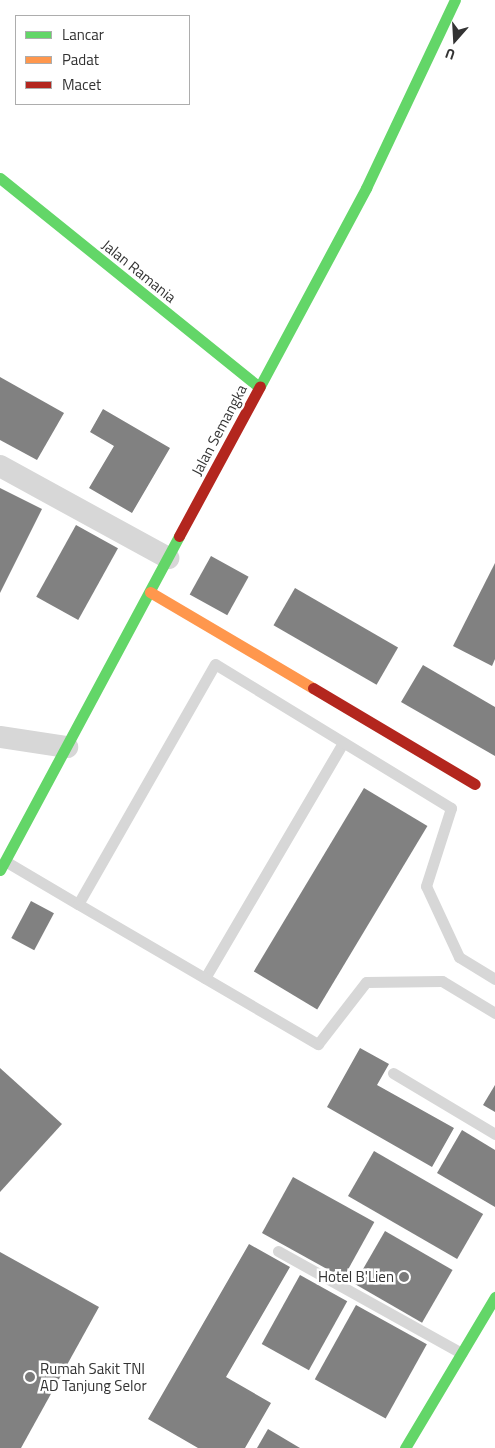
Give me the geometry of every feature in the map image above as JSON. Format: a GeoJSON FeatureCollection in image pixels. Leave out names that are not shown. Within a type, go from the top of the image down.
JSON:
{"type":"FeatureCollection","features":[{"type":"Feature","properties":{"kind":"main road","name":"Jalan Semangka"},"geometry":{"type":"LineString","coordinates":[[2,865],[366,188],[455,0]]}},
{"type":"Feature","properties":{"kind":"main road","name":"Jalan Ramania"},"geometry":{"type":"LineString","coordinates":[[0,178],[259,387]]}},
{"type":"Feature","properties":{"kind":"main road"},"geometry":{"type":"LineString","coordinates":[[150,592],[475,784]]}},
{"type":"Feature","properties":{"kind":"main road"},"geometry":{"type":"LineString","coordinates":[[405,1448],[495,1297]]}},
{"type":"Feature","properties":{"kind":"street"},"geometry":{"type":"LineString","coordinates":[[0,466],[168,558]]}},
{"type":"Feature","properties":{"kind":"street"},"geometry":{"type":"LineString","coordinates":[[0,737],[67,747]]}},
{"type":"Feature","properties":{"kind":"lane"},"geometry":{"type":"LineString","coordinates":[[78,904],[215,664],[451,808],[426,886],[459,957],[495,979]]}},
{"type":"Feature","properties":{"kind":"lane"},"geometry":{"type":"LineString","coordinates":[[205,978],[344,743]]}},
{"type":"Feature","properties":{"kind":"lane"},"geometry":{"type":"LineString","coordinates":[[2,865],[78,904],[318,1044],[366,982],[442,981],[495,1013]]}},
{"type":"Feature","properties":{"kind":"lane"},"geometry":{"type":"LineString","coordinates":[[393,1073],[495,1134]]}},
{"type":"Feature","properties":{"kind":"lane"},"geometry":{"type":"LineString","coordinates":[[278,1251],[463,1353]]}},
{"type":"Feature","properties":{"kind":"building"},"geometry":{"type":"Polygon","coordinates":[[[0,377],[64,413],[37,460],[0,440],[0,377]]]}},
{"type":"Feature","properties":{"kind":"building"},"geometry":{"type":"Polygon","coordinates":[[[103,409],[170,448],[132,513],[89,488],[114,446],[90,432],[103,409]]]}},
{"type":"Feature","properties":{"kind":"building"},"geometry":{"type":"Polygon","coordinates":[[[0,488],[42,509],[0,593],[0,488]]]}},
{"type":"Feature","properties":{"kind":"building"},"geometry":{"type":"Polygon","coordinates":[[[76,525],[118,548],[78,620],[36,597],[76,525]]]}},
{"type":"Feature","properties":{"kind":"building"},"geometry":{"type":"Polygon","coordinates":[[[211,556],[249,577],[227,615],[190,594],[211,556]]]}},
{"type":"Feature","properties":{"kind":"building"},"geometry":{"type":"Polygon","coordinates":[[[495,563],[495,659],[492,666],[453,646],[495,563]]]}},
{"type":"Feature","properties":{"kind":"building"},"geometry":{"type":"Polygon","coordinates":[[[295,588],[398,648],[377,685],[274,625],[295,588]]]}},
{"type":"Feature","properties":{"kind":"building"},"geometry":{"type":"Polygon","coordinates":[[[423,665],[495,707],[495,756],[401,702],[423,665]]]}},
{"type":"Feature","properties":{"kind":"building"},"geometry":{"type":"Polygon","coordinates":[[[364,788],[427,826],[317,1010],[254,971],[364,788]]]}},
{"type":"Feature","properties":{"kind":"building"},"geometry":{"type":"Polygon","coordinates":[[[31,901],[54,913],[34,950],[11,938],[31,901]]]}},
{"type":"Feature","properties":{"kind":"building"},"geometry":{"type":"Polygon","coordinates":[[[360,1048],[389,1064],[377,1085],[454,1128],[432,1167],[327,1107],[360,1048]]]}},
{"type":"Feature","properties":{"kind":"building"},"geometry":{"type":"Polygon","coordinates":[[[0,1068],[62,1124],[0,1192],[0,1068]]]}},
{"type":"Feature","properties":{"kind":"building"},"geometry":{"type":"Polygon","coordinates":[[[495,1085],[495,1112],[483,1105],[495,1085]]]}},
{"type":"Feature","properties":{"kind":"building"},"geometry":{"type":"Polygon","coordinates":[[[462,1130],[495,1150],[495,1207],[437,1173],[462,1130]]]}},
{"type":"Feature","properties":{"kind":"building"},"geometry":{"type":"Polygon","coordinates":[[[374,1151],[483,1214],[457,1259],[348,1196],[374,1151]]]}},
{"type":"Feature","properties":{"kind":"building"},"geometry":{"type":"Polygon","coordinates":[[[293,1177],[374,1222],[343,1278],[262,1233],[293,1177]]]}},
{"type":"Feature","properties":{"kind":"building","name":"Hotel B'Lien"},"geometry":{"type":"Polygon","coordinates":[[[385,1231],[453,1270],[422,1323],[355,1284],[385,1231]]]}},
{"type":"Feature","properties":{"kind":"building"},"geometry":{"type":"Polygon","coordinates":[[[249,1244],[290,1267],[226,1377],[271,1403],[245,1448],[198,1448],[148,1419],[249,1244]]]}},
{"type":"Feature","properties":{"kind":"building","name":"Rumah Sakit TNI AD Tanjung Selor"},"geometry":{"type":"Polygon","coordinates":[[[0,1252],[99,1307],[21,1448],[0,1448],[0,1252]]]}},
{"type":"Feature","properties":{"kind":"building"},"geometry":{"type":"Polygon","coordinates":[[[300,1275],[347,1301],[309,1370],[262,1344],[300,1275]]]}},
{"type":"Feature","properties":{"kind":"building"},"geometry":{"type":"Polygon","coordinates":[[[356,1305],[427,1344],[386,1419],[315,1379],[356,1305]]]}},
{"type":"Feature","properties":{"kind":"building"},"geometry":{"type":"Polygon","coordinates":[[[268,1429],[300,1448],[257,1448],[268,1429]]]}},
{"type":"Feature","properties":{"kind":"traffic: fast"},"geometry":{"type":"LineString","coordinates":[[260,386],[366,188],[455,0]]}},
{"type":"Feature","properties":{"kind":"traffic: fast"},"geometry":{"type":"LineString","coordinates":[[0,178],[259,387]]}},
{"type":"Feature","properties":{"kind":"traffic: fast"},"geometry":{"type":"LineString","coordinates":[[0,870],[179,536]]}},
{"type":"Feature","properties":{"kind":"traffic: fast"},"geometry":{"type":"LineString","coordinates":[[405,1448],[495,1297]]}},
{"type":"Feature","properties":{"kind":"traffic: slow"},"geometry":{"type":"LineString","coordinates":[[150,592],[313,688]]}},
{"type":"Feature","properties":{"kind":"traffic: jam"},"geometry":{"type":"LineString","coordinates":[[179,536],[260,386]]}},
{"type":"Feature","properties":{"kind":"traffic: jam"},"geometry":{"type":"LineString","coordinates":[[313,688],[475,784]]}},
{"type":"Feature","properties":{"kind":"place","name":"Hotel B'Lien"},"geometry":{"type":"Point","coordinates":[404,1277]}},
{"type":"Feature","properties":{"kind":"place","name":"Rumah Sakit TNI AD Tanjung Selor"},"geometry":{"type":"Point","coordinates":[30,1377]}}]}
